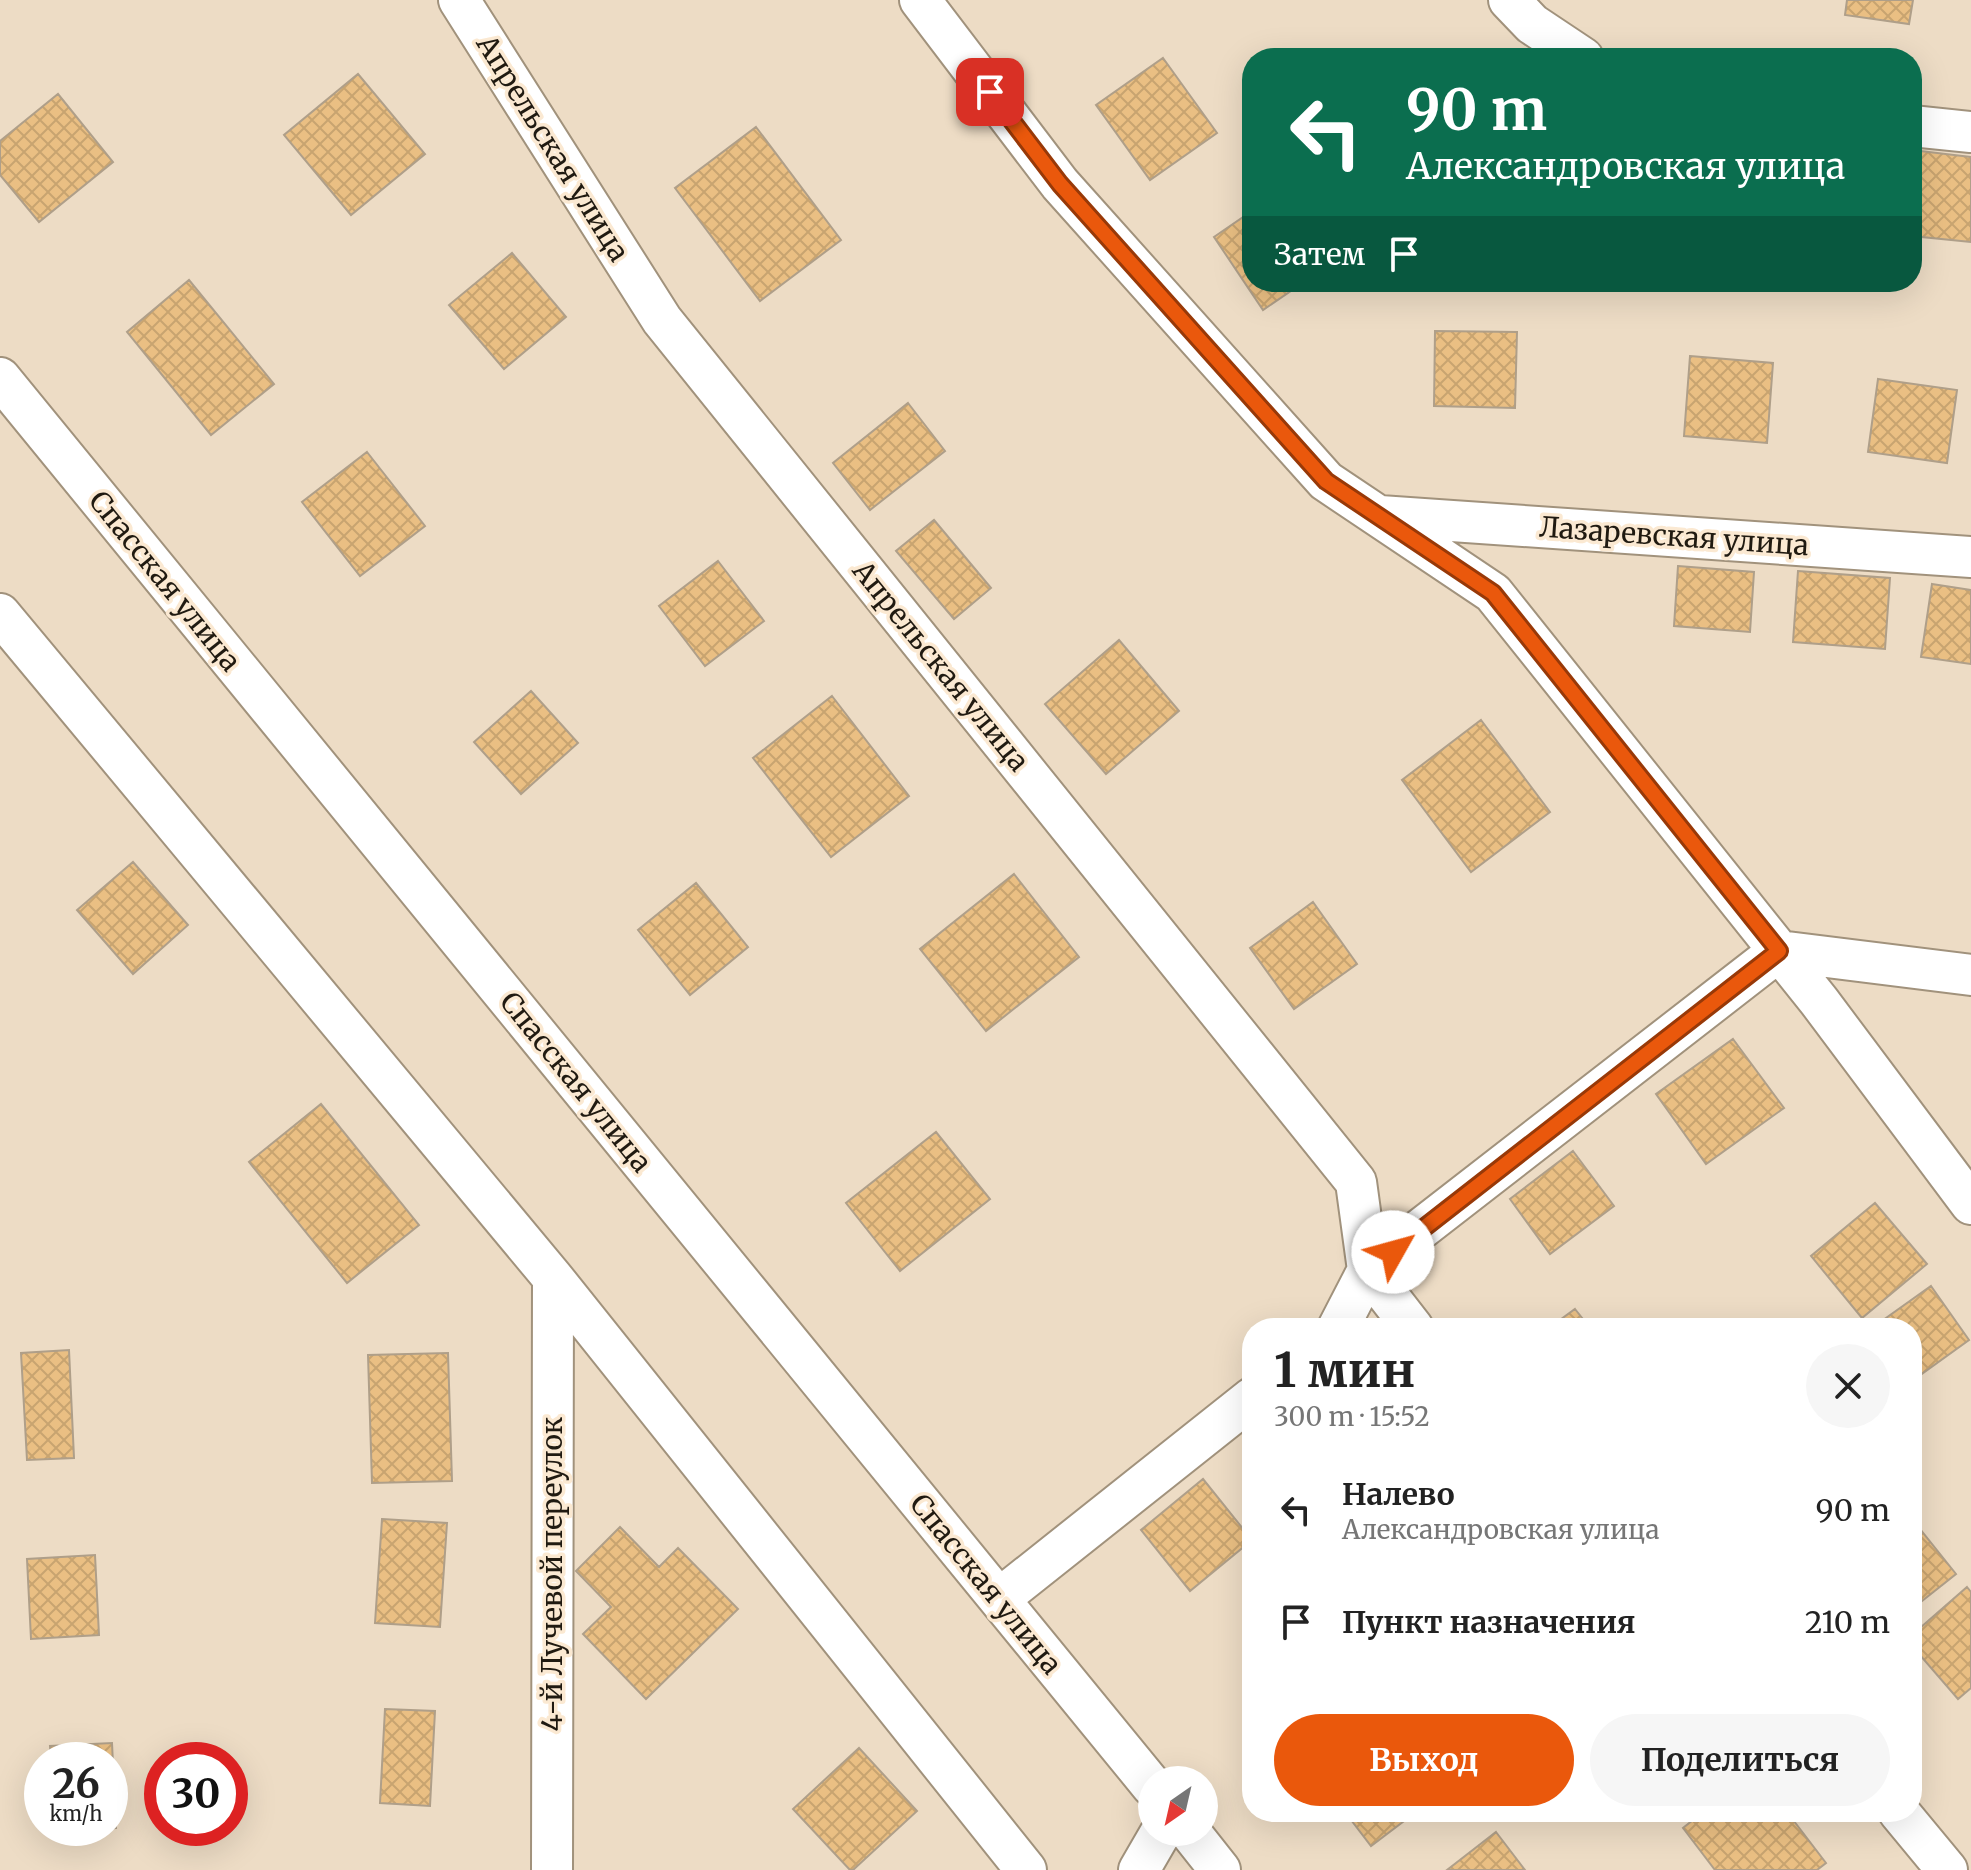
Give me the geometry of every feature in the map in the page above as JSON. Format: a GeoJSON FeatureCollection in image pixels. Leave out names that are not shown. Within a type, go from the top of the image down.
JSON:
{"type":"FeatureCollection","features":[{"type":"Feature","properties":{"kind":"street","name":"Апрельская улица"},"geometry":{"type":"LineString","coordinates":[[459,0],[662,320],[1356,1182],[1368,1270]]}},
{"type":"Feature","properties":{"kind":"street"},"geometry":{"type":"LineString","coordinates":[[920,0],[1070,196],[1326,481],[1493,593],[1779,951],[1971,1204]]}},
{"type":"Feature","properties":{"kind":"street"},"geometry":{"type":"LineString","coordinates":[[1509,0],[1532,24],[1568,48]]}},
{"type":"Feature","properties":{"kind":"street"},"geometry":{"type":"LineString","coordinates":[[1922,127],[1971,132]]}},
{"type":"Feature","properties":{"kind":"street","name":"Спасская улица"},"geometry":{"type":"LineString","coordinates":[[0,378],[1138,1769]]}},
{"type":"Feature","properties":{"kind":"street","name":"Лазаревская улица"},"geometry":{"type":"LineString","coordinates":[[1378,516],[1971,557]]}},
{"type":"Feature","properties":{"kind":"street"},"geometry":{"type":"LineString","coordinates":[[0,614],[553,1278],[1026,1870]]}},
{"type":"Feature","properties":{"kind":"street"},"geometry":{"type":"LineString","coordinates":[[1343,1318],[1368,1270],[1779,951],[1971,975]]}},
{"type":"Feature","properties":{"kind":"street"},"geometry":{"type":"LineString","coordinates":[[1368,1270],[1405,1318]]}},
{"type":"Feature","properties":{"kind":"street","name":"4-й Лучевой переулок"},"geometry":{"type":"LineString","coordinates":[[552,1870],[553,1278]]}},
{"type":"Feature","properties":{"kind":"street"},"geometry":{"type":"LineString","coordinates":[[999,1599],[1242,1406]]}},
{"type":"Feature","properties":{"kind":"street"},"geometry":{"type":"LineString","coordinates":[[1907,1822],[1947,1870]]}},
{"type":"Feature","properties":{"kind":"street"},"geometry":{"type":"LineString","coordinates":[[1139,1870],[1153,1846]]}},
{"type":"Feature","properties":{"kind":"street"},"geometry":{"type":"LineString","coordinates":[[1201,1846],[1220,1870]]}},
{"type":"Feature","properties":{"kind":"building"},"geometry":{"type":"Polygon","coordinates":[[[1847,0],[1913,0],[1909,24],[1845,15],[1847,0]]]}},
{"type":"Feature","properties":{"kind":"building"},"geometry":{"type":"Polygon","coordinates":[[[1163,58],[1217,133],[1150,180],[1096,105],[1163,58]]]}},
{"type":"Feature","properties":{"kind":"building"},"geometry":{"type":"Polygon","coordinates":[[[358,74],[425,154],[351,215],[284,135],[358,74]]]}},
{"type":"Feature","properties":{"kind":"building"},"geometry":{"type":"Polygon","coordinates":[[[58,94],[113,162],[39,222],[0,175],[0,141],[58,94]]]}},
{"type":"Feature","properties":{"kind":"building"},"geometry":{"type":"Polygon","coordinates":[[[756,127],[841,240],[760,301],[675,188],[756,127]]]}},
{"type":"Feature","properties":{"kind":"building"},"geometry":{"type":"Polygon","coordinates":[[[1922,151],[1971,157],[1971,242],[1922,237],[1922,151]]]}},
{"type":"Feature","properties":{"kind":"building"},"geometry":{"type":"Polygon","coordinates":[[[1242,218],[1242,279],[1214,237],[1242,218]]]}},
{"type":"Feature","properties":{"kind":"building"},"geometry":{"type":"Polygon","coordinates":[[[512,253],[566,317],[504,369],[449,305],[512,253]]]}},
{"type":"Feature","properties":{"kind":"building"},"geometry":{"type":"Polygon","coordinates":[[[189,280],[274,384],[211,435],[127,332],[189,280]]]}},
{"type":"Feature","properties":{"kind":"building"},"geometry":{"type":"Polygon","coordinates":[[[1251,292],[1289,292],[1263,310],[1251,292]]]}},
{"type":"Feature","properties":{"kind":"building"},"geometry":{"type":"Polygon","coordinates":[[[1435,331],[1517,332],[1515,408],[1434,406],[1435,331]]]}},
{"type":"Feature","properties":{"kind":"building"},"geometry":{"type":"Polygon","coordinates":[[[1690,356],[1773,363],[1767,443],[1684,436],[1690,356]]]}},
{"type":"Feature","properties":{"kind":"building"},"geometry":{"type":"Polygon","coordinates":[[[1878,379],[1957,390],[1947,463],[1868,452],[1878,379]]]}},
{"type":"Feature","properties":{"kind":"building"},"geometry":{"type":"Polygon","coordinates":[[[908,403],[945,451],[870,510],[833,463],[908,403]]]}},
{"type":"Feature","properties":{"kind":"building"},"geometry":{"type":"Polygon","coordinates":[[[367,452],[425,526],[360,576],[302,502],[367,452]]]}},
{"type":"Feature","properties":{"kind":"building"},"geometry":{"type":"Polygon","coordinates":[[[934,520],[991,588],[954,619],[896,551],[934,520]]]}},
{"type":"Feature","properties":{"kind":"building"},"geometry":{"type":"Polygon","coordinates":[[[718,561],[764,621],[705,666],[659,606],[718,561]]]}},
{"type":"Feature","properties":{"kind":"building"},"geometry":{"type":"Polygon","coordinates":[[[1678,566],[1754,572],[1750,632],[1674,626],[1678,566]]]}},
{"type":"Feature","properties":{"kind":"building"},"geometry":{"type":"Polygon","coordinates":[[[1798,571],[1890,578],[1885,649],[1793,642],[1798,571]]]}},
{"type":"Feature","properties":{"kind":"building"},"geometry":{"type":"Polygon","coordinates":[[[1932,584],[1971,590],[1971,664],[1921,657],[1932,584]]]}},
{"type":"Feature","properties":{"kind":"building"},"geometry":{"type":"Polygon","coordinates":[[[1119,640],[1179,711],[1106,774],[1045,704],[1119,640]]]}},
{"type":"Feature","properties":{"kind":"building"},"geometry":{"type":"Polygon","coordinates":[[[531,691],[578,743],[521,794],[474,742],[531,691]]]}},
{"type":"Feature","properties":{"kind":"building"},"geometry":{"type":"Polygon","coordinates":[[[832,696],[909,796],[831,857],[753,758],[832,696]]]}},
{"type":"Feature","properties":{"kind":"building"},"geometry":{"type":"Polygon","coordinates":[[[1481,720],[1550,812],[1471,872],[1402,780],[1481,720]]]}},
{"type":"Feature","properties":{"kind":"building"},"geometry":{"type":"Polygon","coordinates":[[[133,862],[188,925],[133,974],[77,910],[133,862]]]}},
{"type":"Feature","properties":{"kind":"building"},"geometry":{"type":"Polygon","coordinates":[[[1014,874],[1079,957],[986,1031],[920,949],[1014,874]]]}},
{"type":"Feature","properties":{"kind":"building"},"geometry":{"type":"Polygon","coordinates":[[[696,883],[748,947],[690,995],[638,930],[696,883]]]}},
{"type":"Feature","properties":{"kind":"building"},"geometry":{"type":"Polygon","coordinates":[[[1313,902],[1357,964],[1294,1009],[1250,948],[1313,902]]]}},
{"type":"Feature","properties":{"kind":"building"},"geometry":{"type":"Polygon","coordinates":[[[1733,1039],[1784,1108],[1706,1164],[1656,1094],[1733,1039]]]}},
{"type":"Feature","properties":{"kind":"building"},"geometry":{"type":"Polygon","coordinates":[[[321,1104],[419,1225],[347,1283],[249,1162],[321,1104]]]}},
{"type":"Feature","properties":{"kind":"building"},"geometry":{"type":"Polygon","coordinates":[[[936,1132],[990,1199],[900,1271],[846,1203],[936,1132]]]}},
{"type":"Feature","properties":{"kind":"building"},"geometry":{"type":"Polygon","coordinates":[[[1573,1151],[1614,1206],[1550,1254],[1510,1199],[1573,1151]]]}},
{"type":"Feature","properties":{"kind":"building"},"geometry":{"type":"Polygon","coordinates":[[[1875,1203],[1927,1264],[1862,1318],[1811,1256],[1875,1203]]]}},
{"type":"Feature","properties":{"kind":"building"},"geometry":{"type":"Polygon","coordinates":[[[1931,1286],[1969,1340],[1922,1374],[1922,1318],[1886,1318],[1931,1286]]]}},
{"type":"Feature","properties":{"kind":"building"},"geometry":{"type":"Polygon","coordinates":[[[1575,1309],[1582,1318],[1563,1318],[1575,1309]]]}},
{"type":"Feature","properties":{"kind":"building"},"geometry":{"type":"Polygon","coordinates":[[[69,1350],[74,1458],[27,1460],[21,1353],[69,1350]]]}},
{"type":"Feature","properties":{"kind":"building"},"geometry":{"type":"Polygon","coordinates":[[[448,1353],[452,1481],[372,1483],[368,1355],[448,1353]]]}},
{"type":"Feature","properties":{"kind":"building"},"geometry":{"type":"Polygon","coordinates":[[[1203,1479],[1242,1528],[1242,1548],[1190,1591],[1141,1530],[1203,1479]]]}},
{"type":"Feature","properties":{"kind":"building"},"geometry":{"type":"Polygon","coordinates":[[[382,1519],[447,1523],[440,1627],[375,1623],[382,1519]]]}},
{"type":"Feature","properties":{"kind":"building"},"geometry":{"type":"Polygon","coordinates":[[[620,1527],[659,1567],[678,1548],[738,1609],[646,1699],[583,1634],[611,1607],[576,1571],[620,1527]]]}},
{"type":"Feature","properties":{"kind":"building"},"geometry":{"type":"Polygon","coordinates":[[[1922,1532],[1956,1574],[1922,1601],[1922,1532]]]}},
{"type":"Feature","properties":{"kind":"building"},"geometry":{"type":"Polygon","coordinates":[[[95,1555],[99,1635],[31,1639],[27,1559],[95,1555]]]}},
{"type":"Feature","properties":{"kind":"building"},"geometry":{"type":"Polygon","coordinates":[[[1967,1587],[1971,1592],[1971,1688],[1958,1699],[1922,1658],[1922,1626],[1967,1587]]]}},
{"type":"Feature","properties":{"kind":"building"},"geometry":{"type":"Polygon","coordinates":[[[385,1709],[435,1711],[430,1806],[380,1803],[385,1709]]]}},
{"type":"Feature","properties":{"kind":"building"},"geometry":{"type":"Polygon","coordinates":[[[859,1748],[917,1811],[850,1870],[793,1809],[859,1748]]]}},
{"type":"Feature","properties":{"kind":"building"},"geometry":{"type":"Polygon","coordinates":[[[1353,1822],[1403,1822],[1371,1846],[1353,1822]]]}},
{"type":"Feature","properties":{"kind":"building"},"geometry":{"type":"Polygon","coordinates":[[[1690,1822],[1795,1822],[1826,1863],[1817,1870],[1715,1870],[1683,1828],[1690,1822]]]}},
{"type":"Feature","properties":{"kind":"building"},"geometry":{"type":"Polygon","coordinates":[[[1496,1832],[1525,1870],[1447,1870],[1496,1832]]]}},
{"type":"Feature","properties":{"kind":"route"},"geometry":{"type":"LineString","coordinates":[[990,92],[1060,184],[1326,481],[1493,593],[1779,951],[1393,1252]]}}]}
